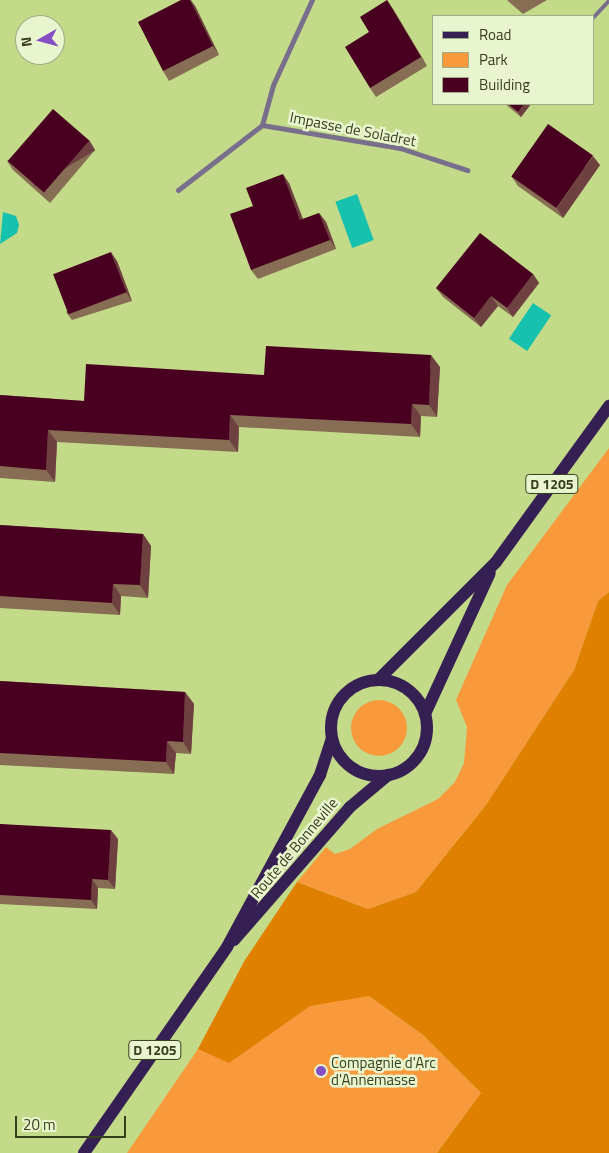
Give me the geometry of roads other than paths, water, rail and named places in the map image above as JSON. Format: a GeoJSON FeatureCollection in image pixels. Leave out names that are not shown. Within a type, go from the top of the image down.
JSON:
{"type":"FeatureCollection","features":[{"type":"Feature","properties":{"kind":"main road","name":"D 1205"},"geometry":{"type":"LineString","coordinates":[[496,562],[609,406]]}},
{"type":"Feature","properties":{"kind":"main road"},"geometry":{"type":"LineString","coordinates":[[378,680],[496,562]]}},
{"type":"Feature","properties":{"kind":"main road"},"geometry":{"type":"LineString","coordinates":[[425,714],[404,686],[378,680],[356,686],[339,702],[332,716],[332,739],[339,754],[357,770],[388,775],[405,768],[418,756],[425,740],[425,714],[496,562]]}},
{"type":"Feature","properties":{"kind":"main road","name":"Route de Bonneville"},"geometry":{"type":"LineString","coordinates":[[84,1153],[227,947],[320,775],[332,739]]}},
{"type":"Feature","properties":{"kind":"main road","name":"Route de Bonneville"},"geometry":{"type":"LineString","coordinates":[[227,947],[350,807],[388,775]]}},
{"type":"Feature","properties":{"kind":"street"},"geometry":{"type":"LineString","coordinates":[[178,190],[262,125],[273,85],[312,0]]}},
{"type":"Feature","properties":{"kind":"street","name":"Impasse de Soladret"},"geometry":{"type":"LineString","coordinates":[[262,125],[400,148],[467,170]]}},
{"type":"Feature","properties":{"kind":"lane"},"geometry":{"type":"LineString","coordinates":[[594,17],[609,2]]}},
{"type":"Feature","properties":{"kind":"water"},"geometry":{"type":"Polygon","coordinates":[[[357,194],[374,240],[352,248],[335,202],[357,194]]]}},
{"type":"Feature","properties":{"kind":"water"},"geometry":{"type":"Polygon","coordinates":[[[3,212],[16,216],[19,225],[17,233],[0,244],[3,212]]]}},
{"type":"Feature","properties":{"kind":"water"},"geometry":{"type":"Polygon","coordinates":[[[533,303],[551,315],[527,351],[509,339],[533,303]]]}},
{"type":"Feature","properties":{"kind":"place","name":"Compagnie d'Arc d'Annemasse"},"geometry":{"type":"Point","coordinates":[321,1071]}}]}
